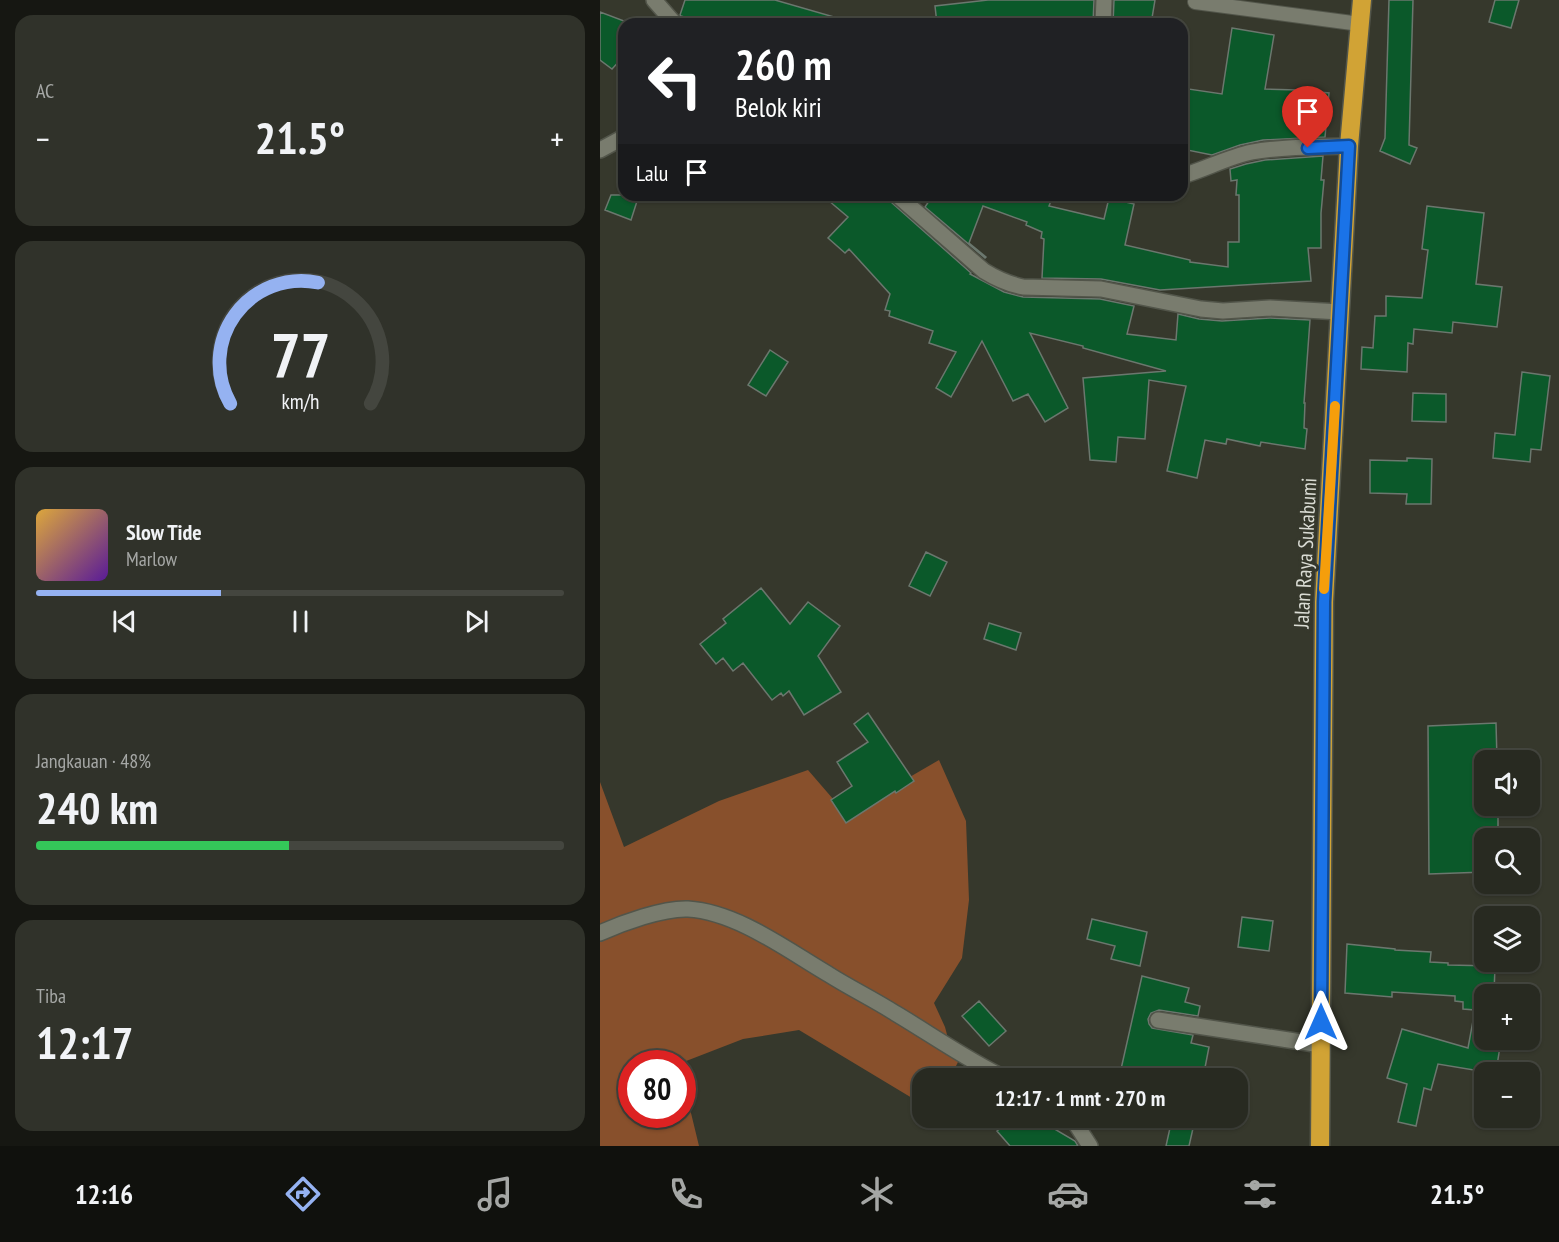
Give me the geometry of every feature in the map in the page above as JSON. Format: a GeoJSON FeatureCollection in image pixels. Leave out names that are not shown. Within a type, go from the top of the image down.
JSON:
{"type":"FeatureCollection","features":[{"type":"Feature","properties":{"kind":"highway","name":"Jalan Raya Sukabumi"},"geometry":{"type":"LineString","coordinates":[[1320,1146],[1324,602],[1349,146],[1362,0]]}},
{"type":"Feature","properties":{"kind":"street"},"geometry":{"type":"LineString","coordinates":[[654,0],[670,18]]}},
{"type":"Feature","properties":{"kind":"street"},"geometry":{"type":"LineString","coordinates":[[1103,18],[1104,0]]}},
{"type":"Feature","properties":{"kind":"street"},"geometry":{"type":"LineString","coordinates":[[600,150],[618,140]]}},
{"type":"Feature","properties":{"kind":"street"},"geometry":{"type":"LineString","coordinates":[[1188,174],[1258,151],[1349,146]]}},
{"type":"Feature","properties":{"kind":"street"},"geometry":{"type":"LineString","coordinates":[[904,201],[984,271],[1010,285],[1101,289],[1223,311],[1270,308],[1340,312]]}},
{"type":"Feature","properties":{"kind":"street"},"geometry":{"type":"LineString","coordinates":[[600,933],[675,910],[696,910],[727,919],[782,945],[828,975],[986,1068]]}},
{"type":"Feature","properties":{"kind":"street"},"geometry":{"type":"LineString","coordinates":[[1158,1020],[1321,1045]]}},
{"type":"Feature","properties":{"kind":"street"},"geometry":{"type":"LineString","coordinates":[[1078,1128],[1090,1146]]}},
{"type":"Feature","properties":{"kind":"lane"},"geometry":{"type":"LineString","coordinates":[[1195,2],[1360,24]]}},
{"type":"Feature","properties":{"kind":"shaded area"},"geometry":{"type":"Polygon","coordinates":[[[939,760],[966,821],[969,900],[962,958],[934,1003],[945,1027],[950,1046],[960,1058],[955,1068],[912,1068],[912,1098],[799,1030],[743,1039],[696,1057],[696,1050],[618,1050],[618,1128],[695,1128],[699,1146],[600,1146],[600,782],[624,847],[719,801],[808,770],[846,814],[939,760]]]}},
{"type":"Feature","properties":{"kind":"building"},"geometry":{"type":"Polygon","coordinates":[[[685,0],[775,0],[838,18],[687,18],[680,15],[685,0]]]}},
{"type":"Feature","properties":{"kind":"building"},"geometry":{"type":"Polygon","coordinates":[[[988,0],[1094,0],[1093,18],[936,18],[935,6],[988,0]]]}},
{"type":"Feature","properties":{"kind":"building"},"geometry":{"type":"Polygon","coordinates":[[[1114,0],[1155,0],[1152,18],[1113,18],[1114,0]]]}},
{"type":"Feature","properties":{"kind":"building"},"geometry":{"type":"Polygon","coordinates":[[[1389,0],[1413,0],[1409,145],[1417,148],[1410,164],[1380,151],[1385,138],[1389,0]]]}},
{"type":"Feature","properties":{"kind":"building"},"geometry":{"type":"Polygon","coordinates":[[[1495,0],[1519,0],[1511,28],[1489,22],[1495,0]]]}},
{"type":"Feature","properties":{"kind":"building"},"geometry":{"type":"Polygon","coordinates":[[[600,12],[618,19],[618,62],[612,69],[600,60],[600,12]]]}},
{"type":"Feature","properties":{"kind":"building"},"geometry":{"type":"Polygon","coordinates":[[[1232,28],[1274,35],[1265,89],[1329,93],[1325,137],[1263,140],[1212,155],[1188,150],[1188,89],[1222,94],[1232,28]]]}},
{"type":"Feature","properties":{"kind":"building"},"geometry":{"type":"Polygon","coordinates":[[[1323,156],[1321,248],[1308,248],[1311,281],[1160,290],[1101,279],[1042,278],[1044,239],[1041,238],[1042,232],[1026,225],[1027,222],[983,206],[969,243],[985,258],[925,207],[929,201],[1051,201],[1049,206],[1104,219],[1108,201],[1122,201],[1134,204],[1125,245],[1190,260],[1190,262],[1228,267],[1228,242],[1239,242],[1239,195],[1236,195],[1237,180],[1231,181],[1230,169],[1265,160],[1323,156]]]}},
{"type":"Feature","properties":{"kind":"building"},"geometry":{"type":"Polygon","coordinates":[[[611,195],[618,195],[618,201],[637,201],[631,220],[605,210],[611,195]]]}},
{"type":"Feature","properties":{"kind":"building"},"geometry":{"type":"Polygon","coordinates":[[[829,201],[890,201],[970,274],[1004,292],[1023,297],[1100,299],[1134,306],[1127,334],[1176,340],[1178,314],[1222,321],[1270,318],[1310,320],[1304,403],[1304,428],[1307,429],[1305,449],[1261,442],[1260,446],[1227,439],[1226,444],[1205,440],[1197,478],[1167,471],[1186,386],[1149,380],[1145,439],[1118,437],[1116,462],[1090,460],[1083,378],[1166,371],[1030,333],[1068,408],[1045,422],[1028,394],[1013,401],[982,341],[951,397],[936,388],[956,352],[929,343],[933,331],[889,316],[890,311],[885,310],[890,294],[849,249],[845,253],[828,238],[848,217],[829,201]]]}},
{"type":"Feature","properties":{"kind":"building"},"geometry":{"type":"Polygon","coordinates":[[[1427,206],[1484,213],[1476,284],[1502,287],[1497,327],[1453,322],[1452,333],[1414,329],[1413,344],[1408,343],[1407,372],[1361,369],[1362,347],[1373,348],[1375,316],[1386,316],[1386,296],[1422,298],[1428,250],[1422,249],[1427,206]]]}},
{"type":"Feature","properties":{"kind":"building"},"geometry":{"type":"Polygon","coordinates":[[[770,350],[788,362],[766,396],[748,385],[770,350]]]}},
{"type":"Feature","properties":{"kind":"building"},"geometry":{"type":"Polygon","coordinates":[[[1522,372],[1550,376],[1541,450],[1531,449],[1530,462],[1493,458],[1495,433],[1515,435],[1522,372]]]}},
{"type":"Feature","properties":{"kind":"building"},"geometry":{"type":"Polygon","coordinates":[[[1413,393],[1446,394],[1446,422],[1412,421],[1413,393]]]}},
{"type":"Feature","properties":{"kind":"building"},"geometry":{"type":"Polygon","coordinates":[[[1407,458],[1432,459],[1431,504],[1406,504],[1407,494],[1370,493],[1370,460],[1407,461],[1407,458]]]}},
{"type":"Feature","properties":{"kind":"building"},"geometry":{"type":"Polygon","coordinates":[[[926,552],[947,562],[930,596],[909,586],[926,552]]]}},
{"type":"Feature","properties":{"kind":"building"},"geometry":{"type":"Polygon","coordinates":[[[761,588],[790,624],[808,602],[840,626],[818,656],[841,692],[804,715],[789,691],[783,696],[781,693],[772,700],[743,663],[733,671],[723,658],[716,664],[700,644],[726,623],[723,619],[761,588]]]}},
{"type":"Feature","properties":{"kind":"building"},"geometry":{"type":"Polygon","coordinates":[[[989,623],[1021,633],[1016,650],[984,639],[989,623]]]}},
{"type":"Feature","properties":{"kind":"building"},"geometry":{"type":"Polygon","coordinates":[[[868,713],[914,781],[846,823],[831,800],[852,786],[837,762],[868,742],[854,724],[868,713]]]}},
{"type":"Feature","properties":{"kind":"building"},"geometry":{"type":"Polygon","coordinates":[[[1496,723],[1497,750],[1474,750],[1474,816],[1498,816],[1498,828],[1474,828],[1474,872],[1429,874],[1428,726],[1496,723]]]}},
{"type":"Feature","properties":{"kind":"building"},"geometry":{"type":"Polygon","coordinates":[[[1242,917],[1273,921],[1269,951],[1238,947],[1242,917]]]}},
{"type":"Feature","properties":{"kind":"building"},"geometry":{"type":"Polygon","coordinates":[[[1092,919],[1147,932],[1140,966],[1111,959],[1115,946],[1087,939],[1092,919]]]}},
{"type":"Feature","properties":{"kind":"building"},"geometry":{"type":"Polygon","coordinates":[[[1347,944],[1431,952],[1430,962],[1474,966],[1474,972],[1495,972],[1494,984],[1474,984],[1474,1010],[1463,1009],[1463,1002],[1455,1001],[1455,996],[1392,992],[1392,997],[1345,993],[1347,944]]]}},
{"type":"Feature","properties":{"kind":"building"},"geometry":{"type":"Polygon","coordinates":[[[1142,976],[1189,988],[1185,1002],[1200,1006],[1198,1016],[1159,1010],[1151,1013],[1148,1019],[1152,1028],[1193,1035],[1191,1043],[1209,1047],[1205,1068],[1121,1068],[1142,976]]]}},
{"type":"Feature","properties":{"kind":"building"},"geometry":{"type":"Polygon","coordinates":[[[979,1001],[1006,1031],[989,1046],[962,1016],[979,1001]]]}},
{"type":"Feature","properties":{"kind":"building"},"geometry":{"type":"Polygon","coordinates":[[[1474,1015],[1474,1050],[1499,1050],[1498,1062],[1474,1062],[1474,1070],[1438,1064],[1431,1090],[1424,1088],[1416,1126],[1398,1122],[1407,1084],[1387,1078],[1402,1029],[1468,1048],[1474,1015]]]}},
{"type":"Feature","properties":{"kind":"building"},"geometry":{"type":"Polygon","coordinates":[[[1001,1128],[1053,1128],[1075,1141],[1078,1146],[1010,1146],[997,1131],[1001,1128]]]}},
{"type":"Feature","properties":{"kind":"building"},"geometry":{"type":"Polygon","coordinates":[[[1170,1128],[1193,1128],[1189,1146],[1166,1146],[1170,1128]]]}},
{"type":"Feature","properties":{"kind":"slow traffic"},"geometry":{"type":"LineString","coordinates":[[1324,589],[1335,406]]}},
{"type":"Feature","properties":{"kind":"route"},"geometry":{"type":"LineString","coordinates":[[1308,148],[1349,146],[1324,602],[1321,1022]]}}]}
